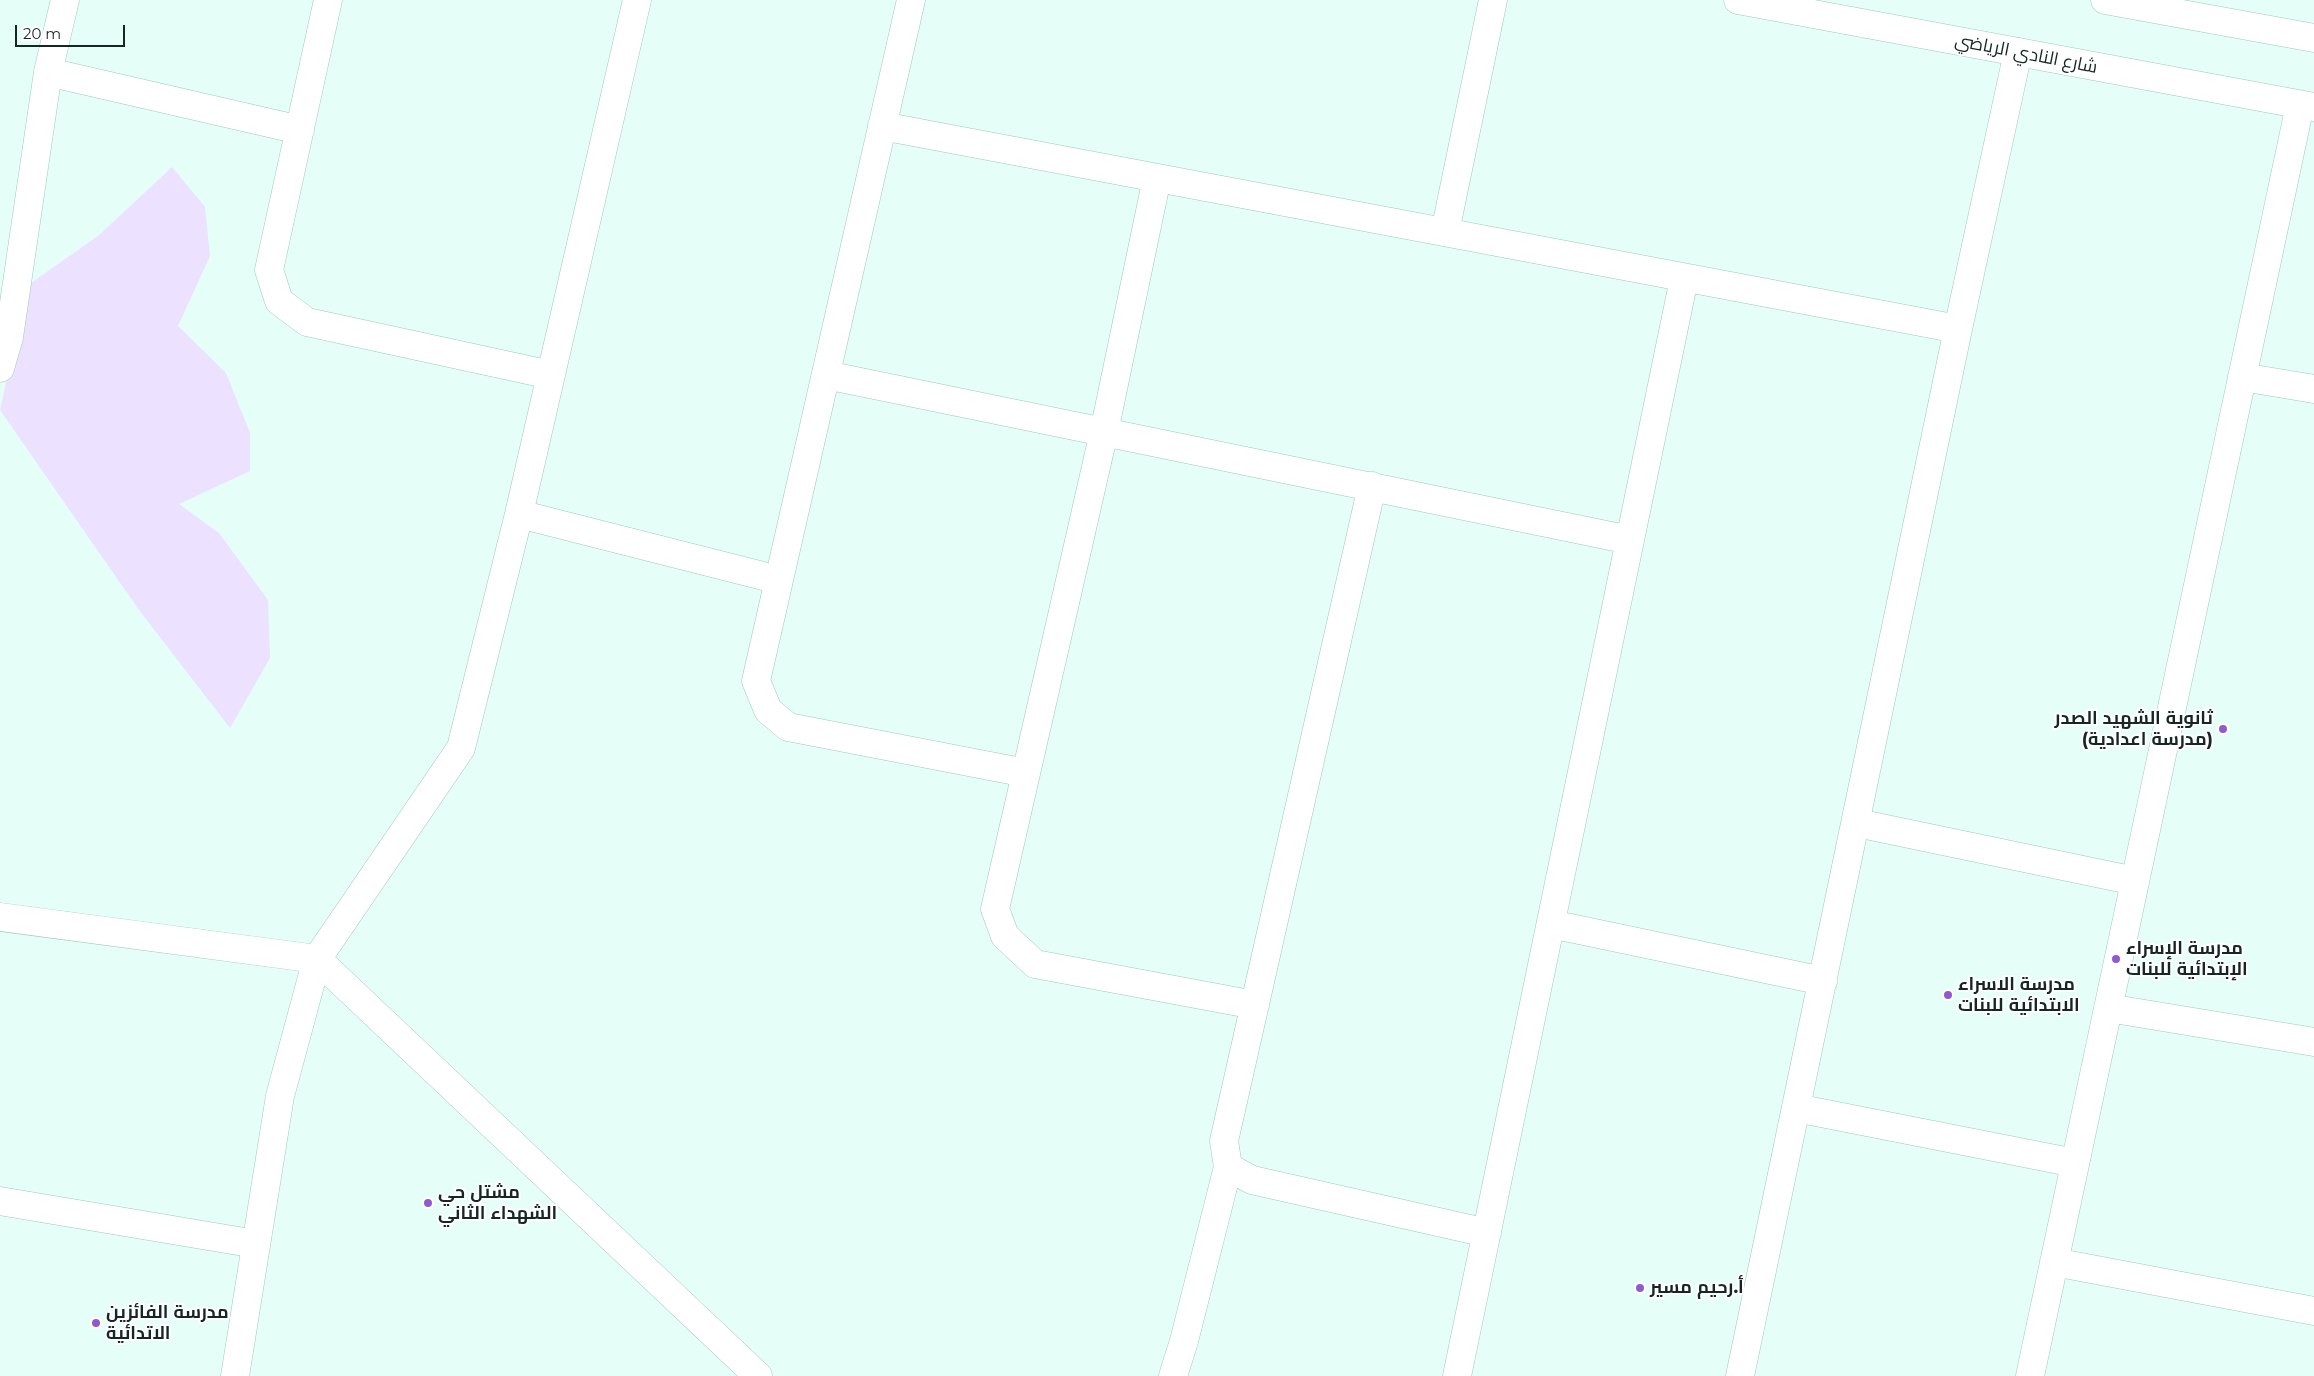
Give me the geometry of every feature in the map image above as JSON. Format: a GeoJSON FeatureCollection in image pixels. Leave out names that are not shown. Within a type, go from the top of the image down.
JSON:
{"type":"FeatureCollection","features":[{"type":"Feature","properties":{"kind":"street"},"geometry":{"type":"LineString","coordinates":[[0,368],[9,337],[48,72],[65,0]]}},
{"type":"Feature","properties":{"kind":"street"},"geometry":{"type":"LineString","coordinates":[[328,0],[269,270],[279,301],[307,322],[551,375]]}},
{"type":"Feature","properties":{"kind":"street"},"geometry":{"type":"LineString","coordinates":[[235,1376],[280,1096],[317,959],[461,748],[519,514],[637,0]]}},
{"type":"Feature","properties":{"kind":"street"},"geometry":{"type":"LineString","coordinates":[[910,0],[756,681],[768,710],[788,727],[1026,773]]}},
{"type":"Feature","properties":{"kind":"street"},"geometry":{"type":"LineString","coordinates":[[1445,232],[1493,0]]}},
{"type":"Feature","properties":{"kind":"street","name":"شارع النادي الرياضي"},"geometry":{"type":"LineString","coordinates":[[1738,0],[2307,106]]}},
{"type":"Feature","properties":{"kind":"street"},"geometry":{"type":"LineString","coordinates":[[2105,0],[2314,38]]}},
{"type":"Feature","properties":{"kind":"street"},"geometry":{"type":"LineString","coordinates":[[1740,1376],[1857,823],[1958,329],[2018,52]]}},
{"type":"Feature","properties":{"kind":"street"},"geometry":{"type":"LineString","coordinates":[[48,72],[300,130]]}},
{"type":"Feature","properties":{"kind":"street"},"geometry":{"type":"LineString","coordinates":[[2030,1376],[2242,378],[2307,106]]}},
{"type":"Feature","properties":{"kind":"street"},"geometry":{"type":"LineString","coordinates":[[882,126],[1684,279],[1958,329]]}},
{"type":"Feature","properties":{"kind":"street"},"geometry":{"type":"LineString","coordinates":[[1157,178],[1104,432],[995,909],[1005,936],[1035,964],[1255,1005]]}},
{"type":"Feature","properties":{"kind":"street"},"geometry":{"type":"LineString","coordinates":[[1457,1376],[1684,279]]}},
{"type":"Feature","properties":{"kind":"street"},"geometry":{"type":"LineString","coordinates":[[826,375],[1630,540]]}},
{"type":"Feature","properties":{"kind":"street"},"geometry":{"type":"LineString","coordinates":[[2242,378],[2314,389]]}},
{"type":"Feature","properties":{"kind":"street"},"geometry":{"type":"LineString","coordinates":[[1173,1376],[1184,1341],[1228,1167],[1224,1141],[1372,486]]}},
{"type":"Feature","properties":{"kind":"street"},"geometry":{"type":"LineString","coordinates":[[519,514],[779,580]]}},
{"type":"Feature","properties":{"kind":"street"},"geometry":{"type":"LineString","coordinates":[[1857,823],[2135,881]]}},
{"type":"Feature","properties":{"kind":"street"},"geometry":{"type":"LineString","coordinates":[[0,917],[317,959],[758,1376]]}},
{"type":"Feature","properties":{"kind":"street"},"geometry":{"type":"LineString","coordinates":[[1551,924],[1823,980]]}},
{"type":"Feature","properties":{"kind":"street"},"geometry":{"type":"LineString","coordinates":[[2108,1008],[2314,1042]]}},
{"type":"Feature","properties":{"kind":"street"},"geometry":{"type":"LineString","coordinates":[[1796,1108],[2075,1163]]}},
{"type":"Feature","properties":{"kind":"street"},"geometry":{"type":"LineString","coordinates":[[1228,1167],[1252,1180],[1487,1233]]}},
{"type":"Feature","properties":{"kind":"street"},"geometry":{"type":"LineString","coordinates":[[0,1201],[256,1244]]}},
{"type":"Feature","properties":{"kind":"street"},"geometry":{"type":"LineString","coordinates":[[2054,1262],[2314,1311]]}},
{"type":"Feature","properties":{"kind":"shaded area"},"geometry":{"type":"Polygon","coordinates":[[[172,167],[205,207],[210,256],[178,326],[226,373],[250,433],[250,471],[179,504],[219,533],[268,600],[270,658],[230,728],[139,610],[0,410],[28,285],[98,236],[172,167]]]}},
{"type":"Feature","properties":{"kind":"place","name":"ثانوية الشهيد الصدر (مدرسة اعدادية)"},"geometry":{"type":"Point","coordinates":[2223,729]}},
{"type":"Feature","properties":{"kind":"place","name":"مدرسة الإسراء الإبتدائية للبنات"},"geometry":{"type":"Point","coordinates":[2116,959]}},
{"type":"Feature","properties":{"kind":"place","name":"مدرسة الاسراء الابتدائية للبنات"},"geometry":{"type":"Point","coordinates":[1948,995]}},
{"type":"Feature","properties":{"kind":"place","name":"مشتل حي الشهداء الثاني"},"geometry":{"type":"Point","coordinates":[428,1203]}},
{"type":"Feature","properties":{"kind":"place","name":"أ.رحيم مسير"},"geometry":{"type":"Point","coordinates":[1640,1288]}},
{"type":"Feature","properties":{"kind":"place","name":"مدرسة الفائزين الاتدائية"},"geometry":{"type":"Point","coordinates":[96,1323]}}]}
